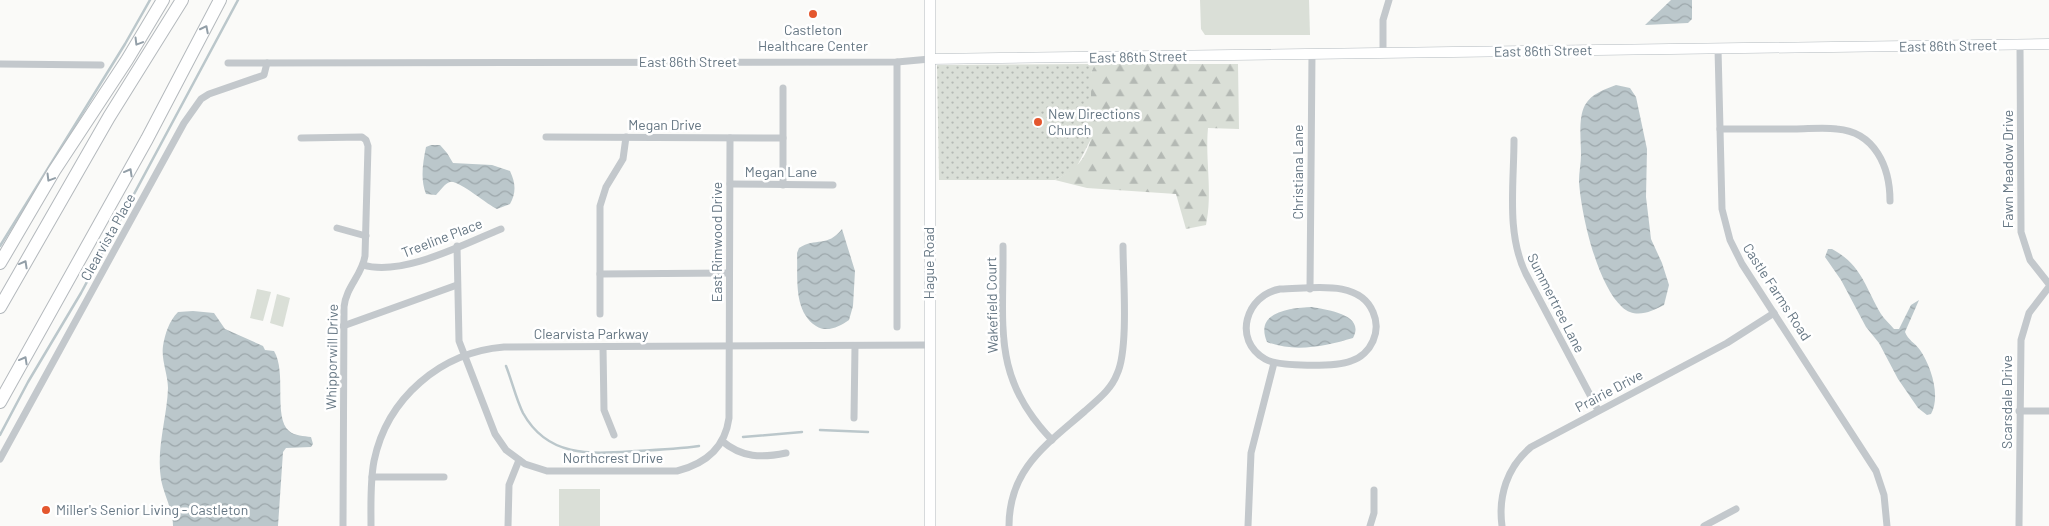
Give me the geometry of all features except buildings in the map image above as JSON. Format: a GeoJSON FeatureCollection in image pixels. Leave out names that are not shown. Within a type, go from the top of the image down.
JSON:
{"type":"FeatureCollection","features":[{"type":"Feature","properties":{"kind":"highway"},"geometry":{"type":"LineString","coordinates":[[0,263],[54,171],[128,60],[163,0]]}},
{"type":"Feature","properties":{"kind":"highway"},"geometry":{"type":"LineString","coordinates":[[0,307],[104,125],[182,0]]}},
{"type":"Feature","properties":{"kind":"highway"},"geometry":{"type":"LineString","coordinates":[[0,402],[151,132],[220,0]]}},
{"type":"Feature","properties":{"kind":"street","name":"Hague Road"},"geometry":{"type":"LineString","coordinates":[[930,0],[930,526]]}},
{"type":"Feature","properties":{"kind":"street"},"geometry":{"type":"LineString","coordinates":[[1383,54],[1383,20],[1389,0]]}},
{"type":"Feature","properties":{"kind":"street","name":"East 86th Street"},"geometry":{"type":"LineString","coordinates":[[228,63],[897,62],[930,59],[2049,44]]}},
{"type":"Feature","properties":{"kind":"street","name":"Fawn Meadow Drive"},"geometry":{"type":"LineString","coordinates":[[2020,45],[2021,232],[2028,256],[2049,286]]}},
{"type":"Feature","properties":{"kind":"street","name":"Castle Farms Road"},"geometry":{"type":"LineString","coordinates":[[1718,49],[1722,201],[1727,232],[1736,254],[1876,471],[1884,494],[1887,526]]}},
{"type":"Feature","properties":{"kind":"street","name":"Christiana Lane"},"geometry":{"type":"LineString","coordinates":[[1310,289],[1312,54]]}},
{"type":"Feature","properties":{"kind":"street"},"geometry":{"type":"LineString","coordinates":[[897,62],[897,327]]}},
{"type":"Feature","properties":{"kind":"street","name":"Clearvista Place"},"geometry":{"type":"LineString","coordinates":[[0,459],[184,123],[204,97],[264,75],[267,63]]}},
{"type":"Feature","properties":{"kind":"street"},"geometry":{"type":"LineString","coordinates":[[0,64],[101,65]]}},
{"type":"Feature","properties":{"kind":"street"},"geometry":{"type":"LineString","coordinates":[[783,88],[783,185]]}},
{"type":"Feature","properties":{"kind":"street"},"geometry":{"type":"LineString","coordinates":[[1720,129],[1837,128],[1855,134],[1874,147],[1884,163],[1890,181],[1890,201]]}},
{"type":"Feature","properties":{"kind":"street","name":"Whipporwill Drive"},"geometry":{"type":"LineString","coordinates":[[301,138],[362,137],[366,140],[366,236],[363,265],[346,294],[343,326],[343,526]]}},
{"type":"Feature","properties":{"kind":"street","name":"Megan Drive"},"geometry":{"type":"LineString","coordinates":[[546,137],[783,138]]}},
{"type":"Feature","properties":{"kind":"street"},"geometry":{"type":"LineString","coordinates":[[600,314],[601,202],[606,187],[622,159],[626,138]]}},
{"type":"Feature","properties":{"kind":"street","name":"East Rimwood Drive"},"geometry":{"type":"LineString","coordinates":[[728,346],[730,138]]}},
{"type":"Feature","properties":{"kind":"street","name":"Summertree Lane"},"geometry":{"type":"LineString","coordinates":[[1514,140],[1514,226],[1518,256],[1598,410]]}},
{"type":"Feature","properties":{"kind":"street","name":"Megan Lane"},"geometry":{"type":"LineString","coordinates":[[730,184],[833,185]]}},
{"type":"Feature","properties":{"kind":"street"},"geometry":{"type":"LineString","coordinates":[[336,228],[366,236]]}},
{"type":"Feature","properties":{"kind":"street","name":"Treeline Place"},"geometry":{"type":"LineString","coordinates":[[363,265],[383,268],[399,267],[500,229]]}},
{"type":"Feature","properties":{"kind":"street","name":"Northcrest Drive"},"geometry":{"type":"LineString","coordinates":[[457,246],[457,333],[464,356],[495,434],[506,450],[519,460],[547,471],[677,471],[695,466],[705,460],[722,441],[729,418],[728,346]]}},
{"type":"Feature","properties":{"kind":"street","name":"Wakefield Court"},"geometry":{"type":"LineString","coordinates":[[1003,246],[1004,339],[1008,370],[1023,405],[1052,440]]}},
{"type":"Feature","properties":{"kind":"street"},"geometry":{"type":"LineString","coordinates":[[1008,526],[1010,504],[1017,482],[1029,463],[1100,398],[1119,372],[1123,352],[1123,246]]}},
{"type":"Feature","properties":{"kind":"street"},"geometry":{"type":"LineString","coordinates":[[600,274],[729,273]]}},
{"type":"Feature","properties":{"kind":"street"},"geometry":{"type":"LineString","coordinates":[[343,326],[457,285]]}},
{"type":"Feature","properties":{"kind":"street","name":"Scarsdale Drive"},"geometry":{"type":"LineString","coordinates":[[2018,526],[2022,332],[2032,306],[2049,286]]}},
{"type":"Feature","properties":{"kind":"street"},"geometry":{"type":"LineString","coordinates":[[1348,289],[1364,299],[1372,308],[1375,318],[1373,341],[1364,354],[1351,362],[1274,363],[1259,355],[1248,339],[1246,324],[1250,309],[1256,300],[1269,292],[1348,289]]}},
{"type":"Feature","properties":{"kind":"street","name":"Prairie Drive"},"geometry":{"type":"LineString","coordinates":[[1502,526],[1503,492],[1518,461],[1537,443],[1727,343],[1774,313]]}},
{"type":"Feature","properties":{"kind":"street","name":"Clearvista Parkway"},"geometry":{"type":"LineString","coordinates":[[371,526],[372,477],[380,440],[396,408],[422,380],[434,371],[464,356],[504,347],[929,345]]}},
{"type":"Feature","properties":{"kind":"street"},"geometry":{"type":"LineString","coordinates":[[854,418],[855,346]]}},
{"type":"Feature","properties":{"kind":"street"},"geometry":{"type":"LineString","coordinates":[[603,347],[604,410],[614,435]]}},
{"type":"Feature","properties":{"kind":"street"},"geometry":{"type":"LineString","coordinates":[[1248,526],[1252,453],[1274,363]]}},
{"type":"Feature","properties":{"kind":"street"},"geometry":{"type":"LineString","coordinates":[[2019,411],[2049,410]]}},
{"type":"Feature","properties":{"kind":"street"},"geometry":{"type":"LineString","coordinates":[[722,441],[746,455],[758,457],[786,453]]}},
{"type":"Feature","properties":{"kind":"street"},"geometry":{"type":"LineString","coordinates":[[508,526],[509,485],[519,460]]}},
{"type":"Feature","properties":{"kind":"street"},"geometry":{"type":"LineString","coordinates":[[372,477],[444,476]]}},
{"type":"Feature","properties":{"kind":"street"},"geometry":{"type":"LineString","coordinates":[[1370,526],[1374,513],[1374,490]]}},
{"type":"Feature","properties":{"kind":"street"},"geometry":{"type":"LineString","coordinates":[[1704,526],[1736,509]]}},
{"type":"Feature","properties":{"kind":"green space"},"geometry":{"type":"Polygon","coordinates":[[[1200,0],[1309,0],[1310,35],[1205,35],[1201,29],[1200,0]]]}},
{"type":"Feature","properties":{"kind":"green space"},"geometry":{"type":"Polygon","coordinates":[[[1095,64],[1091,73],[1091,139],[1075,170],[1055,180],[939,180],[937,65],[1095,64]]]}},
{"type":"Feature","properties":{"kind":"green space"},"geometry":{"type":"Polygon","coordinates":[[[1095,64],[1238,64],[1239,129],[1208,128],[1209,201],[1206,225],[1186,229],[1176,194],[1087,188],[1055,180],[1068,173],[1078,164],[1085,154],[1091,139],[1091,73],[1095,64]]]}},
{"type":"Feature","properties":{"kind":"green space"},"geometry":{"type":"Polygon","coordinates":[[[257,289],[271,292],[263,321],[250,318],[257,289]]]}},
{"type":"Feature","properties":{"kind":"green space"},"geometry":{"type":"Polygon","coordinates":[[[277,294],[290,298],[283,327],[270,323],[277,294]]]}},
{"type":"Feature","properties":{"kind":"green space"},"geometry":{"type":"Polygon","coordinates":[[[559,489],[600,489],[600,526],[559,526],[559,489]]]}},
{"type":"Feature","properties":{"kind":"water"},"geometry":{"type":"Polygon","coordinates":[[[1671,0],[1692,0],[1692,19],[1688,23],[1645,25],[1671,0]]]}},
{"type":"Feature","properties":{"kind":"water"},"geometry":{"type":"Polygon","coordinates":[[[1616,85],[1630,88],[1636,97],[1647,149],[1646,197],[1651,239],[1669,285],[1664,305],[1643,313],[1632,313],[1622,307],[1605,282],[1592,248],[1580,195],[1581,116],[1588,101],[1603,90],[1616,85]]]}},
{"type":"Feature","properties":{"kind":"water"},"geometry":{"type":"Polygon","coordinates":[[[440,145],[453,163],[492,165],[510,171],[514,188],[510,204],[497,209],[454,182],[446,184],[436,195],[426,194],[423,182],[423,165],[426,147],[440,145]]]}},
{"type":"Feature","properties":{"kind":"water"},"geometry":{"type":"Polygon","coordinates":[[[842,229],[855,271],[853,306],[849,320],[837,327],[824,329],[816,326],[803,312],[798,293],[797,253],[799,248],[831,238],[842,229]]]}},
{"type":"Feature","properties":{"kind":"water"},"geometry":{"type":"Polygon","coordinates":[[[1828,249],[1832,249],[1842,255],[1856,269],[1881,314],[1894,329],[1899,329],[1911,305],[1919,300],[1905,332],[1920,350],[1931,373],[1935,399],[1931,414],[1927,415],[1918,408],[1898,379],[1879,343],[1866,327],[1841,280],[1825,257],[1828,249]]]}},
{"type":"Feature","properties":{"kind":"water"},"geometry":{"type":"Polygon","coordinates":[[[1312,307],[1335,312],[1349,318],[1354,323],[1356,330],[1353,338],[1332,344],[1299,348],[1267,342],[1264,332],[1270,318],[1285,310],[1312,307]]]}},
{"type":"Feature","properties":{"kind":"water"},"geometry":{"type":"Polygon","coordinates":[[[178,312],[214,313],[225,329],[263,346],[265,350],[274,351],[280,370],[281,405],[284,424],[294,434],[311,437],[313,444],[311,447],[286,448],[283,452],[278,526],[173,526],[172,514],[162,485],[160,468],[168,388],[163,346],[168,328],[178,312]]]}},
{"type":"Feature","properties":{"kind":"waterway"},"geometry":{"type":"LineString","coordinates":[[0,246],[125,44],[150,0]]}},
{"type":"Feature","properties":{"kind":"waterway"},"geometry":{"type":"LineString","coordinates":[[0,435],[28,382],[81,293],[238,0]]}},
{"type":"Feature","properties":{"kind":"waterway"},"geometry":{"type":"LineString","coordinates":[[506,366],[523,413],[533,428],[558,446],[572,450],[602,453],[699,446]]}},
{"type":"Feature","properties":{"kind":"waterway"},"geometry":{"type":"LineString","coordinates":[[820,430],[868,432]]}},
{"type":"Feature","properties":{"kind":"waterway"},"geometry":{"type":"LineString","coordinates":[[743,437],[802,432]]}},
{"type":"Feature","properties":{"kind":"place","name":"Castleton Healthcare Center"},"geometry":{"type":"Point","coordinates":[813,14]}},
{"type":"Feature","properties":{"kind":"place","name":"New Directions Church"},"geometry":{"type":"Point","coordinates":[1038,122]}},
{"type":"Feature","properties":{"kind":"place","name":"Miller's Senior Living - Castleton"},"geometry":{"type":"Point","coordinates":[46,510]}}]}
